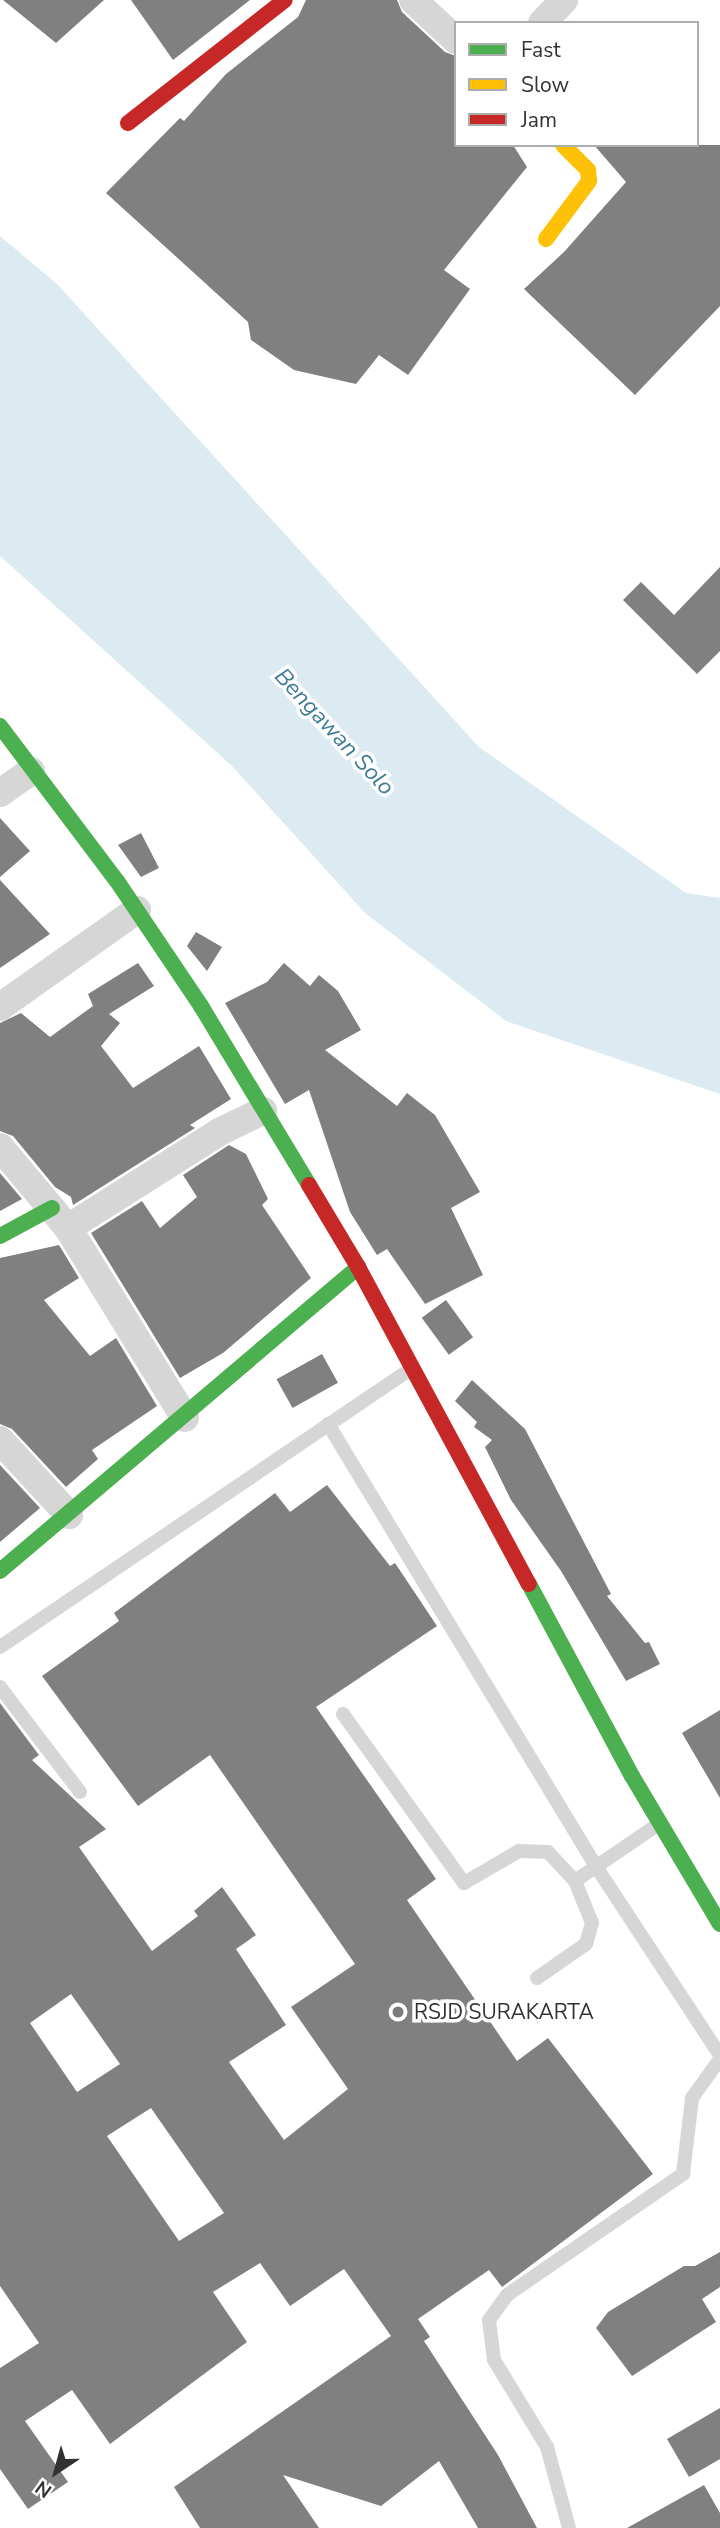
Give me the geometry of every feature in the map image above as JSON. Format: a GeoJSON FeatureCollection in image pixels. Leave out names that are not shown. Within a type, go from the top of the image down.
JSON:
{"type":"FeatureCollection","features":[{"type":"Feature","properties":{"kind":"street"},"geometry":{"type":"LineString","coordinates":[[128,122],[285,0]]}},
{"type":"Feature","properties":{"kind":"street"},"geometry":{"type":"LineString","coordinates":[[413,0],[454,38]]}},
{"type":"Feature","properties":{"kind":"street"},"geometry":{"type":"LineString","coordinates":[[544,21],[565,0]]}},
{"type":"Feature","properties":{"kind":"street"},"geometry":{"type":"LineString","coordinates":[[546,239],[589,181],[588,170],[565,147]]}},
{"type":"Feature","properties":{"kind":"street"},"geometry":{"type":"LineString","coordinates":[[0,726],[137,910],[358,1267],[632,1776],[662,1822],[720,1924]]}},
{"type":"Feature","properties":{"kind":"street"},"geometry":{"type":"LineString","coordinates":[[0,793],[31,771]]}},
{"type":"Feature","properties":{"kind":"street"},"geometry":{"type":"LineString","coordinates":[[0,1007],[137,910]]}},
{"type":"Feature","properties":{"kind":"street"},"geometry":{"type":"LineString","coordinates":[[0,1236],[60,1218],[262,1111]]}},
{"type":"Feature","properties":{"kind":"street"},"geometry":{"type":"LineString","coordinates":[[0,1147],[60,1218],[185,1418]]}},
{"type":"Feature","properties":{"kind":"street"},"geometry":{"type":"LineString","coordinates":[[0,1571],[185,1418],[358,1267]]}},
{"type":"Feature","properties":{"kind":"street"},"geometry":{"type":"LineString","coordinates":[[0,1440],[69,1515]]}},
{"type":"Feature","properties":{"kind":"lane"},"geometry":{"type":"LineString","coordinates":[[0,1647],[412,1368]]}},
{"type":"Feature","properties":{"kind":"lane"},"geometry":{"type":"LineString","coordinates":[[328,1424],[597,1868],[720,2057],[692,2098],[683,2174],[507,2295],[489,2320],[494,2360],[547,2447],[569,2528]]}},
{"type":"Feature","properties":{"kind":"lane"},"geometry":{"type":"LineString","coordinates":[[0,1687],[80,1793]]}},
{"type":"Feature","properties":{"kind":"lane"},"geometry":{"type":"LineString","coordinates":[[343,1714],[464,1883],[519,1851],[548,1852],[575,1881],[592,1923],[586,1944],[566,1962],[537,1978]]}},
{"type":"Feature","properties":{"kind":"lane"},"geometry":{"type":"LineString","coordinates":[[575,1881],[662,1822]]}},
{"type":"Feature","properties":{"kind":"water","name":"Bengawan Solo"},"geometry":{"type":"Polygon","coordinates":[[[0,236],[57,284],[479,747],[686,893],[720,898],[720,1094],[506,1021],[365,913],[232,766],[0,556],[0,236]]]}},
{"type":"Feature","properties":{"kind":"building"},"geometry":{"type":"Polygon","coordinates":[[[3,0],[104,0],[56,43],[3,0]]]}},
{"type":"Feature","properties":{"kind":"building"},"geometry":{"type":"Polygon","coordinates":[[[131,0],[250,0],[173,60],[131,0]]]}},
{"type":"Feature","properties":{"kind":"building"},"geometry":{"type":"Polygon","coordinates":[[[306,0],[397,0],[402,12],[445,52],[454,55],[454,147],[514,147],[527,167],[444,270],[470,289],[408,375],[379,355],[356,384],[294,370],[251,340],[248,322],[106,193],[180,118],[184,121],[226,74],[298,17],[306,0]]]}},
{"type":"Feature","properties":{"kind":"building"},"geometry":{"type":"Polygon","coordinates":[[[720,145],[720,306],[635,395],[524,289],[564,252],[626,182],[596,147],[720,145]]]}},
{"type":"Feature","properties":{"kind":"building"},"geometry":{"type":"Polygon","coordinates":[[[720,567],[720,651],[697,674],[623,600],[641,582],[674,615],[720,567]]]}},
{"type":"Feature","properties":{"kind":"building"},"geometry":{"type":"Polygon","coordinates":[[[0,818],[30,851],[0,877],[0,818]]]}},
{"type":"Feature","properties":{"kind":"building"},"geometry":{"type":"Polygon","coordinates":[[[141,833],[159,868],[141,877],[118,845],[141,833]]]}},
{"type":"Feature","properties":{"kind":"building"},"geometry":{"type":"Polygon","coordinates":[[[0,880],[50,934],[0,968],[0,880]]]}},
{"type":"Feature","properties":{"kind":"building"},"geometry":{"type":"Polygon","coordinates":[[[196,932],[222,947],[207,971],[187,946],[196,932]]]}},
{"type":"Feature","properties":{"kind":"building"},"geometry":{"type":"Polygon","coordinates":[[[138,963],[154,986],[109,1014],[120,1023],[101,1046],[133,1088],[199,1046],[231,1099],[190,1125],[195,1128],[73,1205],[71,1197],[55,1187],[13,1136],[0,1131],[0,1023],[21,1013],[50,1037],[93,1006],[88,994],[138,963]]]}},
{"type":"Feature","properties":{"kind":"building"},"geometry":{"type":"Polygon","coordinates":[[[284,963],[310,986],[319,975],[338,991],[361,1030],[325,1050],[397,1106],[407,1093],[435,1115],[480,1192],[451,1208],[483,1275],[425,1304],[387,1249],[377,1255],[350,1212],[309,1090],[285,1104],[225,1003],[267,982],[284,963]]]}},
{"type":"Feature","properties":{"kind":"building"},"geometry":{"type":"Polygon","coordinates":[[[229,1145],[246,1154],[268,1199],[262,1205],[311,1278],[223,1353],[180,1378],[91,1233],[142,1201],[160,1228],[197,1197],[183,1175],[229,1145]]]}},
{"type":"Feature","properties":{"kind":"building"},"geometry":{"type":"Polygon","coordinates":[[[0,1173],[22,1199],[0,1211],[0,1173]]]}},
{"type":"Feature","properties":{"kind":"building"},"geometry":{"type":"Polygon","coordinates":[[[59,1245],[79,1278],[44,1300],[90,1356],[116,1338],[157,1406],[92,1450],[98,1459],[66,1487],[12,1429],[0,1424],[0,1258],[59,1245]]]}},
{"type":"Feature","properties":{"kind":"building"},"geometry":{"type":"Polygon","coordinates":[[[446,1300],[473,1337],[449,1355],[422,1318],[446,1300]]]}},
{"type":"Feature","properties":{"kind":"building"},"geometry":{"type":"Polygon","coordinates":[[[322,1354],[338,1383],[293,1408],[277,1379],[322,1354]]]}},
{"type":"Feature","properties":{"kind":"building"},"geometry":{"type":"Polygon","coordinates":[[[472,1380],[525,1429],[611,1594],[607,1596],[645,1643],[649,1642],[660,1664],[626,1681],[561,1571],[511,1500],[485,1447],[492,1440],[474,1427],[477,1422],[455,1401],[472,1380]]]}},
{"type":"Feature","properties":{"kind":"building"},"geometry":{"type":"Polygon","coordinates":[[[0,1465],[40,1508],[0,1542],[0,1465]]]}},
{"type":"Feature","properties":{"kind":"building"},"geometry":{"type":"Polygon","coordinates":[[[327,1485],[390,1566],[395,1563],[437,1626],[316,1707],[436,1879],[407,1900],[517,2061],[548,2038],[653,2174],[502,2287],[489,2270],[418,2319],[430,2337],[424,2341],[498,2455],[537,2528],[478,2528],[439,2461],[381,2506],[283,2475],[319,2528],[200,2528],[174,2487],[391,2336],[344,2269],[290,2306],[260,2263],[213,2292],[247,2342],[110,2444],[72,2390],[25,2421],[68,2482],[28,2509],[0,2469],[0,2368],[39,2343],[0,2286],[0,1703],[39,1755],[32,1760],[106,1829],[79,1847],[152,1951],[198,1916],[194,1911],[222,1887],[256,1935],[236,1949],[286,2025],[229,2062],[284,2140],[348,2089],[291,2007],[355,1964],[210,1755],[138,1806],[42,1676],[119,1621],[114,1613],[275,1493],[290,1512],[327,1485]],[[71,1994],[30,2023],[77,2092],[120,2064],[71,1994]],[[151,2108],[107,2136],[179,2241],[224,2213],[151,2108]]]}},
{"type":"Feature","properties":{"kind":"building"},"geometry":{"type":"Polygon","coordinates":[[[720,1710],[720,1798],[682,1733],[720,1710]]]}},
{"type":"Feature","properties":{"kind":"building"},"geometry":{"type":"Polygon","coordinates":[[[720,2252],[720,2287],[702,2299],[716,2322],[632,2376],[596,2328],[608,2312],[684,2266],[695,2266],[720,2252]]]}},
{"type":"Feature","properties":{"kind":"building"},"geometry":{"type":"Polygon","coordinates":[[[720,2408],[720,2459],[689,2477],[667,2439],[720,2408]]]}},
{"type":"Feature","properties":{"kind":"building"},"geometry":{"type":"Polygon","coordinates":[[[704,2485],[720,2513],[720,2528],[627,2528],[704,2485]]]}},
{"type":"Feature","properties":{"kind":"traffic: fast"},"geometry":{"type":"LineString","coordinates":[[0,726],[117,881],[201,1006],[309,1185]]}},
{"type":"Feature","properties":{"kind":"traffic: fast"},"geometry":{"type":"LineString","coordinates":[[0,1236],[52,1208]]}},
{"type":"Feature","properties":{"kind":"traffic: fast"},"geometry":{"type":"LineString","coordinates":[[0,1571],[358,1267]]}},
{"type":"Feature","properties":{"kind":"traffic: fast"},"geometry":{"type":"LineString","coordinates":[[529,1584],[632,1776],[720,1924]]}},
{"type":"Feature","properties":{"kind":"traffic: slow"},"geometry":{"type":"LineString","coordinates":[[546,239],[589,181],[588,170],[565,147]]}},
{"type":"Feature","properties":{"kind":"traffic: jam"},"geometry":{"type":"LineString","coordinates":[[128,123],[285,0]]}},
{"type":"Feature","properties":{"kind":"traffic: jam"},"geometry":{"type":"LineString","coordinates":[[309,1185],[358,1267],[529,1584]]}},
{"type":"Feature","properties":{"kind":"place","name":"RSJD SURAKARTA"},"geometry":{"type":"Point","coordinates":[398,2012]}}]}
